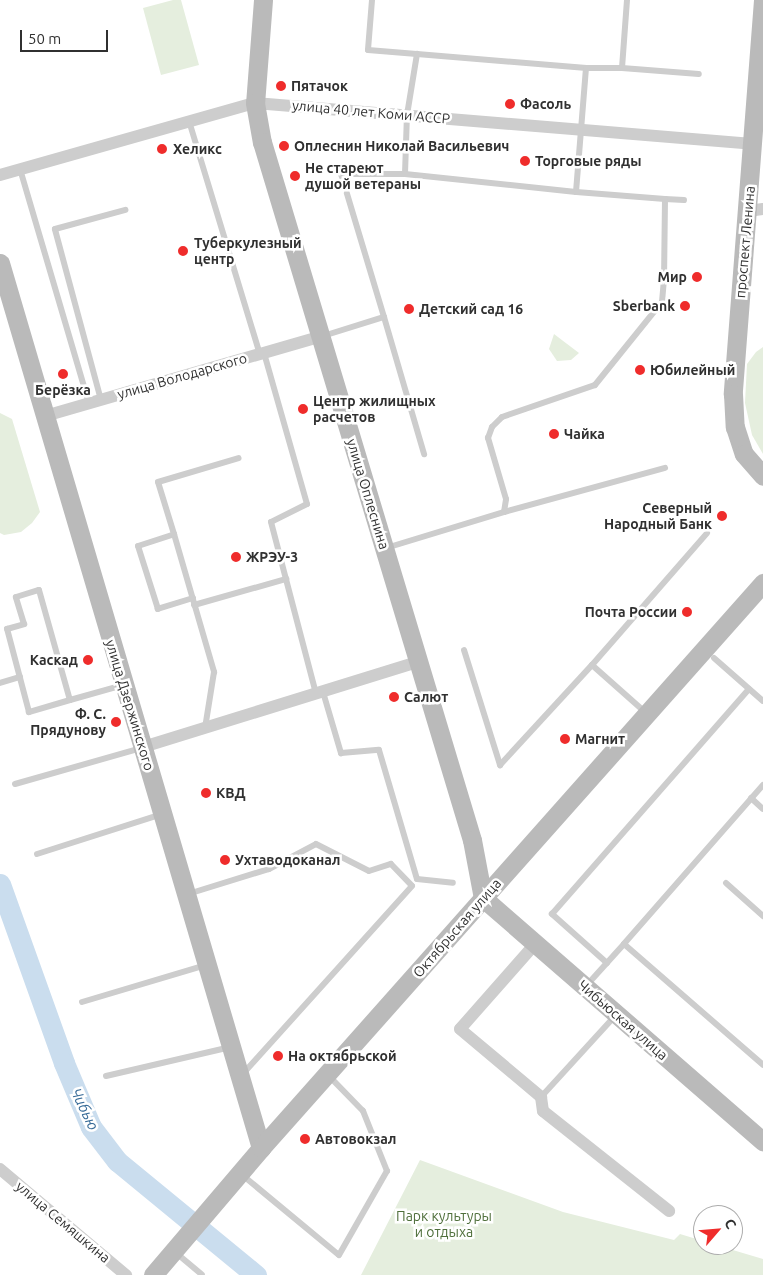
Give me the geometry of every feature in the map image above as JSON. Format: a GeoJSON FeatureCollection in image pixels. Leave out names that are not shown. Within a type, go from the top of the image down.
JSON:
{"type":"FeatureCollection","features":[{"type":"Feature","properties":{"kind":"street","name":"улица Оплеснина"},"geometry":{"type":"LineString","coordinates":[[263,0],[255,103],[262,142],[319,337],[385,548],[472,840],[483,898]]}},
{"type":"Feature","properties":{"kind":"street","name":"проспект Ленина"},"geometry":{"type":"LineString","coordinates":[[763,0],[752,144],[756,210],[733,394],[735,427],[744,454],[763,476]]}},
{"type":"Feature","properties":{"kind":"street","name":"улица 40 лет Коми АССР"},"geometry":{"type":"LineString","coordinates":[[0,175],[255,103],[752,144]]}},
{"type":"Feature","properties":{"kind":"street","name":"улица Дзержинского"},"geometry":{"type":"LineString","coordinates":[[0,263],[262,1148]]}},
{"type":"Feature","properties":{"kind":"street","name":"улица Володарского"},"geometry":{"type":"LineString","coordinates":[[45,416],[319,337]]}},
{"type":"Feature","properties":{"kind":"street","name":"Октябрьская улица"},"geometry":{"type":"LineString","coordinates":[[153,1275],[262,1148],[763,583]]}},
{"type":"Feature","properties":{"kind":"street"},"geometry":{"type":"LineString","coordinates":[[143,747],[418,662]]}},
{"type":"Feature","properties":{"kind":"street","name":"Чибьюская улица"},"geometry":{"type":"LineString","coordinates":[[483,898],[763,1141]]}},
{"type":"Feature","properties":{"kind":"street"},"geometry":{"type":"LineString","coordinates":[[535,944],[460,1029],[540,1097],[543,1111],[669,1211]]}},
{"type":"Feature","properties":{"kind":"street","name":"улица Семяшкина"},"geometry":{"type":"LineString","coordinates":[[0,1170],[126,1275]]}},
{"type":"Feature","properties":{"kind":"lane"},"geometry":{"type":"LineString","coordinates":[[372,0],[368,50],[586,68],[622,68],[699,74]]}},
{"type":"Feature","properties":{"kind":"lane"},"geometry":{"type":"LineString","coordinates":[[622,68],[627,0]]}},
{"type":"Feature","properties":{"kind":"lane"},"geometry":{"type":"LineString","coordinates":[[405,174],[408,116],[417,54]]}},
{"type":"Feature","properties":{"kind":"lane"},"geometry":{"type":"LineString","coordinates":[[576,192],[586,68]]}},
{"type":"Feature","properties":{"kind":"lane"},"geometry":{"type":"LineString","coordinates":[[190,122],[307,504],[271,522],[320,693],[341,753],[379,750],[417,878],[453,883]]}},
{"type":"Feature","properties":{"kind":"lane"},"geometry":{"type":"LineString","coordinates":[[20,170],[95,401]]}},
{"type":"Feature","properties":{"kind":"lane"},"geometry":{"type":"LineString","coordinates":[[424,454],[341,174],[405,174],[576,192],[684,200]]}},
{"type":"Feature","properties":{"kind":"lane"},"geometry":{"type":"LineString","coordinates":[[504,512],[506,499],[503,485],[488,438],[492,426],[502,417],[595,385],[662,302],[665,199]]}},
{"type":"Feature","properties":{"kind":"lane"},"geometry":{"type":"LineString","coordinates":[[95,401],[55,229],[125,210]]}},
{"type":"Feature","properties":{"kind":"lane"},"geometry":{"type":"LineString","coordinates":[[319,337],[384,317]]}},
{"type":"Feature","properties":{"kind":"lane"},"geometry":{"type":"LineString","coordinates":[[204,728],[214,672],[158,482],[239,458]]}},
{"type":"Feature","properties":{"kind":"lane"},"geometry":{"type":"LineString","coordinates":[[385,548],[504,512],[665,468]]}},
{"type":"Feature","properties":{"kind":"lane"},"geometry":{"type":"LineString","coordinates":[[464,650],[500,765],[592,665],[707,533]]}},
{"type":"Feature","properties":{"kind":"lane"},"geometry":{"type":"LineString","coordinates":[[174,534],[138,546],[158,609],[286,579]]}},
{"type":"Feature","properties":{"kind":"lane"},"geometry":{"type":"LineString","coordinates":[[70,700],[39,590],[16,597],[24,624],[7,629],[30,712],[124,685]]}},
{"type":"Feature","properties":{"kind":"lane"},"geometry":{"type":"LineString","coordinates":[[714,658],[763,701]]}},
{"type":"Feature","properties":{"kind":"lane"},"geometry":{"type":"LineString","coordinates":[[592,665],[646,714]]}},
{"type":"Feature","properties":{"kind":"lane"},"geometry":{"type":"LineString","coordinates":[[0,683],[20,677]]}},
{"type":"Feature","properties":{"kind":"lane"},"geometry":{"type":"LineString","coordinates":[[607,963],[552,914],[749,689]]}},
{"type":"Feature","properties":{"kind":"lane"},"geometry":{"type":"LineString","coordinates":[[15,784],[143,747]]}},
{"type":"Feature","properties":{"kind":"lane"},"geometry":{"type":"LineString","coordinates":[[585,987],[763,785]]}},
{"type":"Feature","properties":{"kind":"lane"},"geometry":{"type":"LineString","coordinates":[[751,798],[763,809]]}},
{"type":"Feature","properties":{"kind":"lane"},"geometry":{"type":"LineString","coordinates":[[37,854],[163,814]]}},
{"type":"Feature","properties":{"kind":"lane"},"geometry":{"type":"LineString","coordinates":[[187,895],[269,869],[316,844],[369,871],[391,864],[412,886],[240,1076]]}},
{"type":"Feature","properties":{"kind":"lane"},"geometry":{"type":"LineString","coordinates":[[726,883],[763,916]]}},
{"type":"Feature","properties":{"kind":"lane"},"geometry":{"type":"LineString","coordinates":[[624,944],[763,1065]]}},
{"type":"Feature","properties":{"kind":"lane"},"geometry":{"type":"LineString","coordinates":[[82,1002],[208,965]]}},
{"type":"Feature","properties":{"kind":"lane"},"geometry":{"type":"LineString","coordinates":[[540,1097],[617,1014]]}},
{"type":"Feature","properties":{"kind":"lane"},"geometry":{"type":"LineString","coordinates":[[106,1076],[232,1047]]}},
{"type":"Feature","properties":{"kind":"lane"},"geometry":{"type":"LineString","coordinates":[[240,1174],[339,1255],[387,1171],[363,1111],[328,1075]]}},
{"type":"Feature","properties":{"kind":"lane"},"geometry":{"type":"LineString","coordinates":[[174,1251],[202,1275]]}},
{"type":"Feature","properties":{"kind":"green space"},"geometry":{"type":"Polygon","coordinates":[[[173,0],[181,0],[199,65],[161,75],[143,8],[173,0]]]}},
{"type":"Feature","properties":{"kind":"green space"},"geometry":{"type":"Polygon","coordinates":[[[554,334],[579,353],[571,360],[557,361],[549,349],[554,334]]]}},
{"type":"Feature","properties":{"kind":"green space"},"geometry":{"type":"Polygon","coordinates":[[[763,347],[763,454],[752,435],[745,403],[747,364],[756,352],[763,347]]]}},
{"type":"Feature","properties":{"kind":"green space"},"geometry":{"type":"Polygon","coordinates":[[[0,413],[12,419],[40,512],[32,523],[21,532],[4,535],[0,533],[0,413]]]}},
{"type":"Feature","properties":{"kind":"green space","name":"Парк культуры и отдыха"},"geometry":{"type":"Polygon","coordinates":[[[420,1160],[563,1212],[674,1240],[680,1234],[693,1238],[693,1255],[743,1255],[743,1253],[763,1259],[763,1275],[361,1275],[420,1160]]]}},
{"type":"Feature","properties":{"kind":"waterway","name":"Чибью"},"geometry":{"type":"LineString","coordinates":[[0,884],[64,1063],[91,1127],[117,1161],[256,1275]]}},
{"type":"Feature","properties":{"kind":"place","name":"Пятачок"},"geometry":{"type":"Point","coordinates":[281,86]}},
{"type":"Feature","properties":{"kind":"place","name":"Фасоль"},"geometry":{"type":"Point","coordinates":[510,104]}},
{"type":"Feature","properties":{"kind":"place","name":"Оплеснин Николай Васильевич"},"geometry":{"type":"Point","coordinates":[284,146]}},
{"type":"Feature","properties":{"kind":"place","name":"Хеликс"},"geometry":{"type":"Point","coordinates":[162,149]}},
{"type":"Feature","properties":{"kind":"place","name":"Торговые ряды"},"geometry":{"type":"Point","coordinates":[525,161]}},
{"type":"Feature","properties":{"kind":"place","name":"Не стареют душой ветераны"},"geometry":{"type":"Point","coordinates":[295,176]}},
{"type":"Feature","properties":{"kind":"place","name":"Туберкулезный центр"},"geometry":{"type":"Point","coordinates":[183,251]}},
{"type":"Feature","properties":{"kind":"place","name":"Мир"},"geometry":{"type":"Point","coordinates":[697,277]}},
{"type":"Feature","properties":{"kind":"place","name":"Sberbank"},"geometry":{"type":"Point","coordinates":[685,306]}},
{"type":"Feature","properties":{"kind":"place","name":"Детский сад 16"},"geometry":{"type":"Point","coordinates":[409,309]}},
{"type":"Feature","properties":{"kind":"place","name":"Юбилейный"},"geometry":{"type":"Point","coordinates":[640,370]}},
{"type":"Feature","properties":{"kind":"place","name":"Берёзка"},"geometry":{"type":"Point","coordinates":[63,374]}},
{"type":"Feature","properties":{"kind":"place","name":"Центр жилищных расчетов"},"geometry":{"type":"Point","coordinates":[303,409]}},
{"type":"Feature","properties":{"kind":"place","name":"Чайка"},"geometry":{"type":"Point","coordinates":[554,434]}},
{"type":"Feature","properties":{"kind":"place","name":"Северный Народный Банк"},"geometry":{"type":"Point","coordinates":[722,516]}},
{"type":"Feature","properties":{"kind":"place","name":"ЖРЭУ-3"},"geometry":{"type":"Point","coordinates":[236,557]}},
{"type":"Feature","properties":{"kind":"place","name":"Почта России"},"geometry":{"type":"Point","coordinates":[687,612]}},
{"type":"Feature","properties":{"kind":"place","name":"Каскад"},"geometry":{"type":"Point","coordinates":[88,660]}},
{"type":"Feature","properties":{"kind":"place","name":"Салют"},"geometry":{"type":"Point","coordinates":[394,697]}},
{"type":"Feature","properties":{"kind":"place","name":"Ф. С. Прядунову"},"geometry":{"type":"Point","coordinates":[116,722]}},
{"type":"Feature","properties":{"kind":"place","name":"Магнит"},"geometry":{"type":"Point","coordinates":[565,739]}},
{"type":"Feature","properties":{"kind":"place","name":"КВД"},"geometry":{"type":"Point","coordinates":[206,793]}},
{"type":"Feature","properties":{"kind":"place","name":"Ухтаводоканал"},"geometry":{"type":"Point","coordinates":[225,860]}},
{"type":"Feature","properties":{"kind":"place","name":"На октябрьской"},"geometry":{"type":"Point","coordinates":[278,1056]}},
{"type":"Feature","properties":{"kind":"place","name":"Автовокзал"},"geometry":{"type":"Point","coordinates":[305,1139]}}]}
